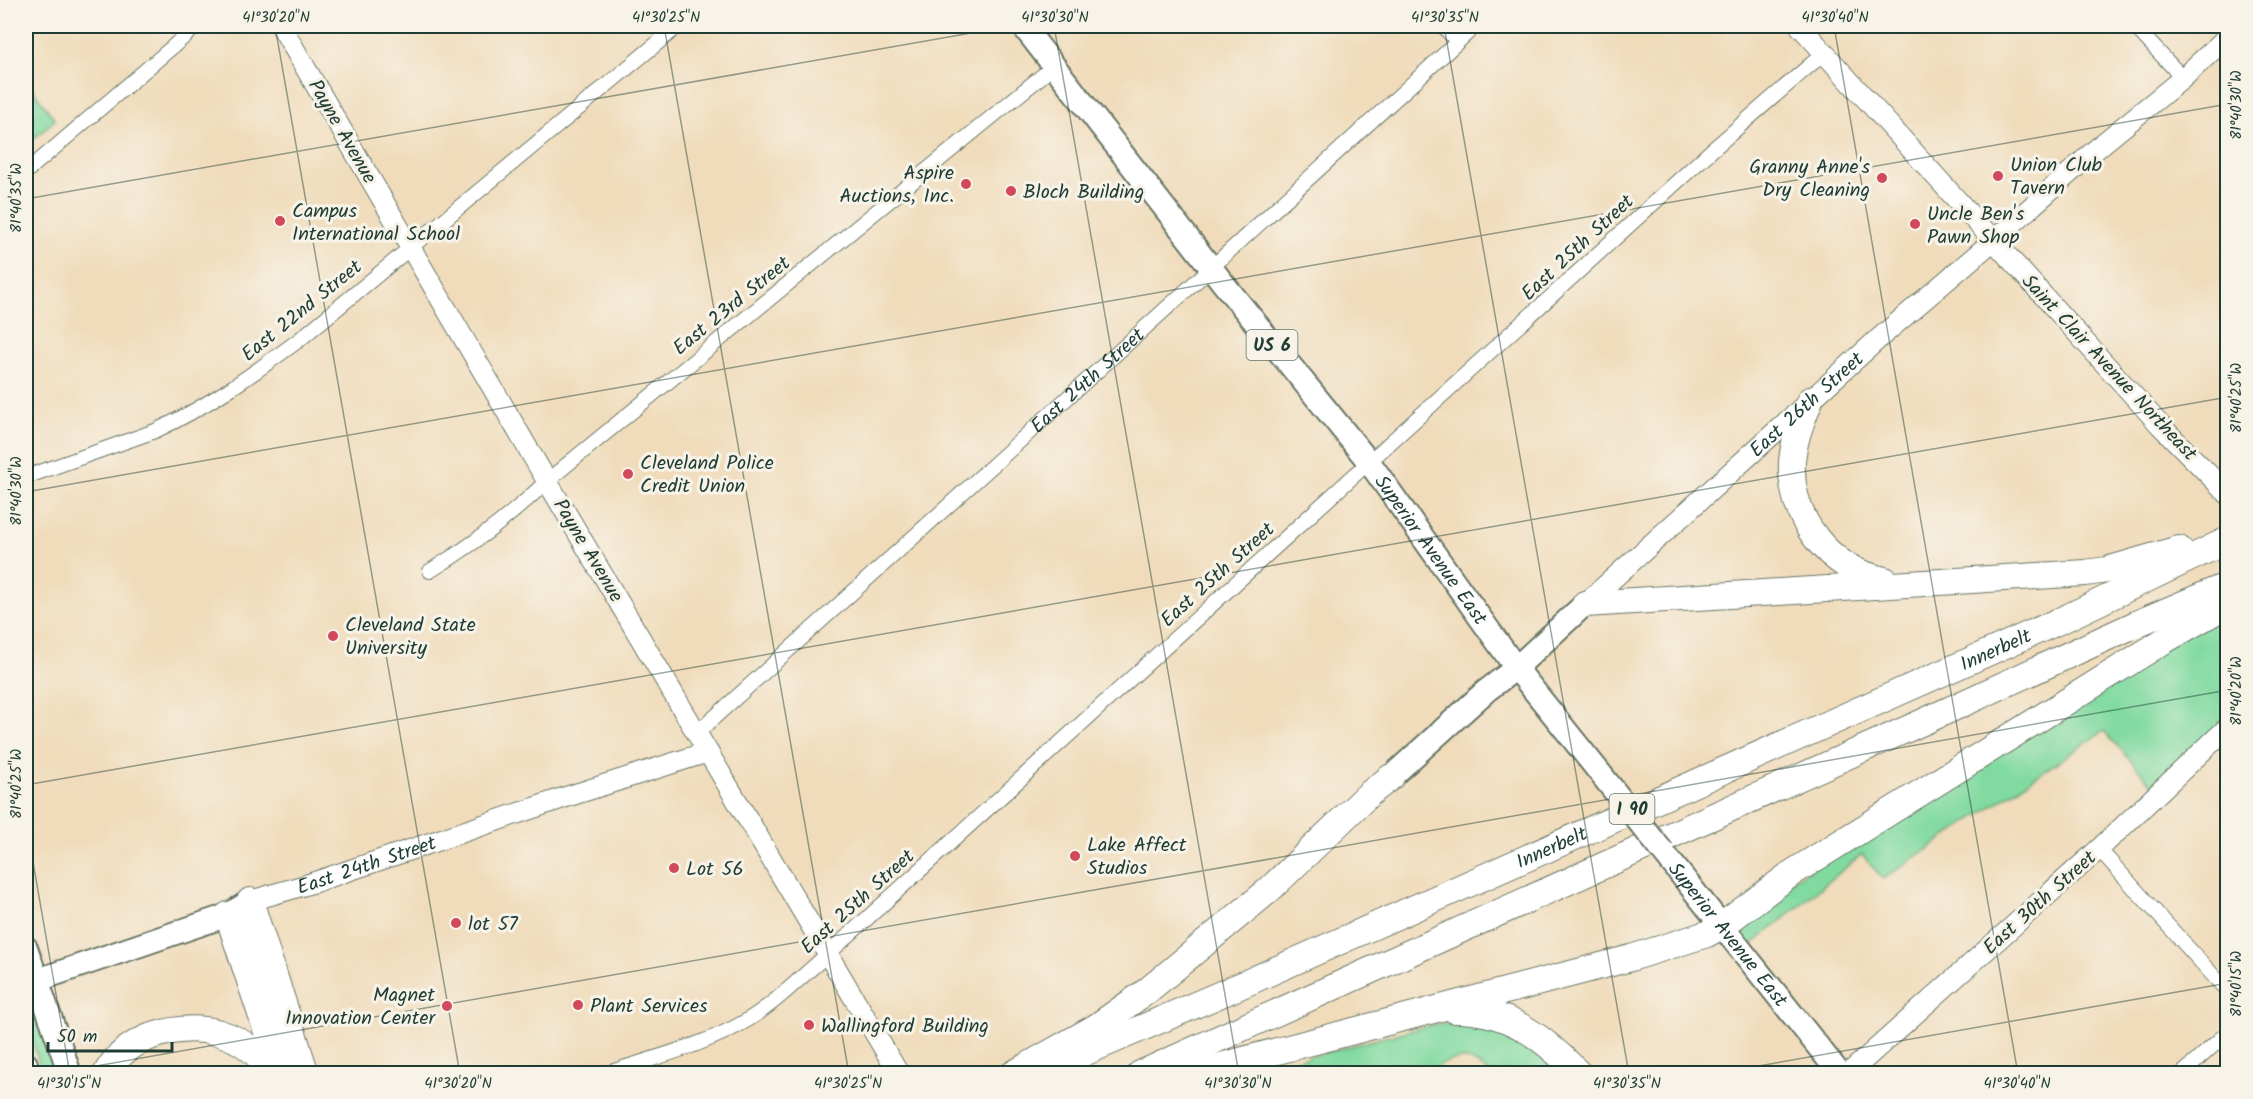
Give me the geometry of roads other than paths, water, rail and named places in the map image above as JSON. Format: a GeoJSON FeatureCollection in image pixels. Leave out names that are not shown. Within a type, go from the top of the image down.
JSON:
{"type":"FeatureCollection","features":[{"type":"Feature","properties":{"kind":"highway"},"geometry":{"type":"LineString","coordinates":[[1810,400],[1798,430],[1792,460],[1793,484],[1806,524],[1819,544],[1834,558],[1853,570],[1871,578],[1909,585]]}},
{"type":"Feature","properties":{"kind":"highway"},"geometry":{"type":"LineString","coordinates":[[1584,604],[2085,573],[2107,570],[2166,554],[2228,533]]}},
{"type":"Feature","properties":{"kind":"highway","name":"Innerbelt"},"geometry":{"type":"LineString","coordinates":[[1035,1074],[1244,984],[1568,837],[2068,616],[2228,540]]}},
{"type":"Feature","properties":{"kind":"highway","name":"Innerbelt"},"geometry":{"type":"LineString","coordinates":[[1140,1074],[2136,624],[2228,585]]}},
{"type":"Feature","properties":{"kind":"highway"},"geometry":{"type":"LineString","coordinates":[[1191,1074],[1662,949],[1707,934],[1723,925],[1792,873],[2165,640],[2228,604]]}},
{"type":"Feature","properties":{"kind":"highway"},"geometry":{"type":"LineString","coordinates":[[1013,1074],[1096,1027],[1148,991],[1269,890],[1369,794],[1390,777]]}},
{"type":"Feature","properties":{"kind":"highway"},"geometry":{"type":"LineString","coordinates":[[250,901],[306,1074]]}},
{"type":"Feature","properties":{"kind":"highway"},"geometry":{"type":"LineString","coordinates":[[228,915],[281,1074]]}},
{"type":"Feature","properties":{"kind":"highway"},"geometry":{"type":"LineString","coordinates":[[1431,1010],[1470,1010],[1494,1015],[1514,1023],[1536,1034],[1579,1074]]}},
{"type":"Feature","properties":{"kind":"highway"},"geometry":{"type":"LineString","coordinates":[[106,1074],[125,1051],[139,1042],[165,1032],[190,1028],[214,1031],[244,1044],[255,1053],[272,1074]]}},
{"type":"Feature","properties":{"kind":"main road","name":"Superior Avenue East"},"geometry":{"type":"LineString","coordinates":[[1023,26],[1211,268],[1369,462],[1516,668],[1840,1074]]}},
{"type":"Feature","properties":{"kind":"main road","name":"East 26th Street"},"geometry":{"type":"LineString","coordinates":[[1390,777],[1486,691],[1516,668],[1584,604]]}},
{"type":"Feature","properties":{"kind":"main road","name":"East 24th Street"},"geometry":{"type":"LineString","coordinates":[[31,982],[228,915],[250,901]]}},
{"type":"Feature","properties":{"kind":"main road"},"geometry":{"type":"LineString","coordinates":[[26,948],[31,982],[47,1003],[70,1074]]}},
{"type":"Feature","properties":{"kind":"main road"},"geometry":{"type":"LineString","coordinates":[[26,1064],[29,1074]]}},
{"type":"Feature","properties":{"kind":"street"},"geometry":{"type":"LineString","coordinates":[[26,172],[197,26]]}},
{"type":"Feature","properties":{"kind":"street","name":"Payne Avenue"},"geometry":{"type":"LineString","coordinates":[[281,26],[899,1073]]}},
{"type":"Feature","properties":{"kind":"street","name":"East 22nd Street"},"geometry":{"type":"LineString","coordinates":[[26,477],[155,431],[218,398],[299,340],[678,26]]}},
{"type":"Feature","properties":{"kind":"street"},"geometry":{"type":"LineString","coordinates":[[1443,26],[1457,41]]}},
{"type":"Feature","properties":{"kind":"street","name":"East 24th Street"},"geometry":{"type":"LineString","coordinates":[[697,733],[1475,26]]}},
{"type":"Feature","properties":{"kind":"street","name":"Saint Clair Avenue Northeast"},"geometry":{"type":"LineString","coordinates":[[1800,26],[2160,425],[2228,494]]}},
{"type":"Feature","properties":{"kind":"street"},"geometry":{"type":"LineString","coordinates":[[2134,26],[2182,78]]}},
{"type":"Feature","properties":{"kind":"street","name":"East 26th Street"},"geometry":{"type":"LineString","coordinates":[[1584,604],[1876,340],[2182,78],[2227,36]]}},
{"type":"Feature","properties":{"kind":"street","name":"East 25th Street"},"geometry":{"type":"LineString","coordinates":[[605,1074],[711,1038],[747,1020],[828,954],[1712,150],[1824,52]]}},
{"type":"Feature","properties":{"kind":"street","name":"East 23rd Street"},"geometry":{"type":"LineString","coordinates":[[430,572],[483,537],[516,511],[548,481],[1054,66]]}},
{"type":"Feature","properties":{"kind":"street","name":"East 30th Street"},"geometry":{"type":"LineString","coordinates":[[1848,1074],[2098,849],[2228,727]]}},
{"type":"Feature","properties":{"kind":"street","name":"East 24th Street"},"geometry":{"type":"LineString","coordinates":[[250,901],[312,883],[566,797],[708,752]]}},
{"type":"Feature","properties":{"kind":"street"},"geometry":{"type":"LineString","coordinates":[[2098,849],[2228,992]]}},
{"type":"Feature","properties":{"kind":"street"},"geometry":{"type":"LineString","coordinates":[[2182,1074],[2228,1032]]}},
{"type":"Feature","properties":{"kind":"street"},"geometry":{"type":"LineString","coordinates":[[1448,1074],[1453,1072],[1460,1074]]}},
{"type":"Feature","properties":{"kind":"place","name":"Union Club Tavern"},"geometry":{"type":"Point","coordinates":[1998,176]}},
{"type":"Feature","properties":{"kind":"place","name":"Granny Anne's Dry Cleaning"},"geometry":{"type":"Point","coordinates":[1882,178]}},
{"type":"Feature","properties":{"kind":"place","name":"Aspire Auctions, Inc."},"geometry":{"type":"Point","coordinates":[966,184]}},
{"type":"Feature","properties":{"kind":"place","name":"Bloch Building"},"geometry":{"type":"Point","coordinates":[1011,191]}},
{"type":"Feature","properties":{"kind":"place","name":"Campus International School"},"geometry":{"type":"Point","coordinates":[280,221]}},
{"type":"Feature","properties":{"kind":"place","name":"Uncle Ben's Pawn Shop"},"geometry":{"type":"Point","coordinates":[1915,224]}},
{"type":"Feature","properties":{"kind":"place","name":"Cleveland Police Credit Union"},"geometry":{"type":"Point","coordinates":[628,474]}},
{"type":"Feature","properties":{"kind":"place","name":"Cleveland State University"},"geometry":{"type":"Point","coordinates":[333,636]}},
{"type":"Feature","properties":{"kind":"place","name":"Lake Affect Studios"},"geometry":{"type":"Point","coordinates":[1075,856]}},
{"type":"Feature","properties":{"kind":"place","name":"Lot 56"},"geometry":{"type":"Point","coordinates":[674,868]}},
{"type":"Feature","properties":{"kind":"place","name":"lot 57"},"geometry":{"type":"Point","coordinates":[456,923]}},
{"type":"Feature","properties":{"kind":"place","name":"Plant Services"},"geometry":{"type":"Point","coordinates":[578,1005]}},
{"type":"Feature","properties":{"kind":"place","name":"Magnet Innovation Center"},"geometry":{"type":"Point","coordinates":[447,1006]}},
{"type":"Feature","properties":{"kind":"place","name":"Wallingford Building"},"geometry":{"type":"Point","coordinates":[809,1025]}}]}
